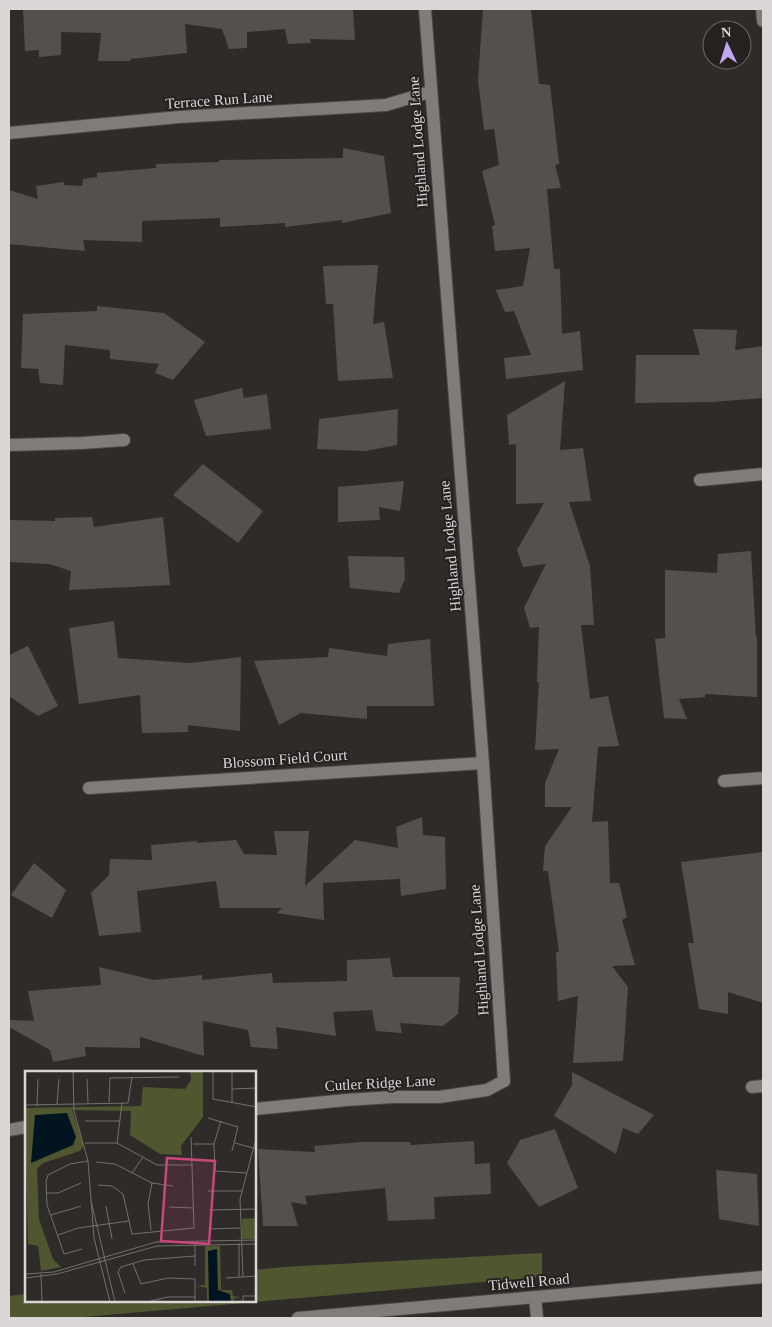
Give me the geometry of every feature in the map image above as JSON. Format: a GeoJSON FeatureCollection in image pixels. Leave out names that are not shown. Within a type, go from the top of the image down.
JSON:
{"type":"FeatureCollection","features":[{"type":"Feature","properties":{"kind":"street","name":"Highland Lodge Lane"},"geometry":{"type":"LineString","coordinates":[[425,9],[483,763],[504,1081]]}},
{"type":"Feature","properties":{"kind":"street"},"geometry":{"type":"LineString","coordinates":[[762,9],[763,21]]}},
{"type":"Feature","properties":{"kind":"street","name":"Terrace Run Lane"},"geometry":{"type":"LineString","coordinates":[[9,133],[180,117],[386,105],[430,92]]}},
{"type":"Feature","properties":{"kind":"street"},"geometry":{"type":"LineString","coordinates":[[9,445],[82,444],[124,440]]}},
{"type":"Feature","properties":{"kind":"street"},"geometry":{"type":"LineString","coordinates":[[700,480],[763,474]]}},
{"type":"Feature","properties":{"kind":"street","name":"Blossom Field Court"},"geometry":{"type":"LineString","coordinates":[[89,788],[483,763]]}},
{"type":"Feature","properties":{"kind":"street"},"geometry":{"type":"LineString","coordinates":[[724,781],[763,778]]}},
{"type":"Feature","properties":{"kind":"street","name":"Cutler Ridge Lane"},"geometry":{"type":"LineString","coordinates":[[256,1109],[346,1100],[438,1097],[488,1090],[504,1081]]}},
{"type":"Feature","properties":{"kind":"street"},"geometry":{"type":"LineString","coordinates":[[9,1130],[25,1127]]}},
{"type":"Feature","properties":{"kind":"street","name":"Tidwell Road"},"geometry":{"type":"LineString","coordinates":[[298,1318],[763,1277]]}},
{"type":"Feature","properties":{"kind":"street"},"geometry":{"type":"LineString","coordinates":[[535,1297],[537,1318]]}},
{"type":"Feature","properties":{"kind":"green space"},"geometry":{"type":"Polygon","coordinates":[[[542,1253],[542,1277],[256,1302],[256,1270],[542,1253]]]}},
{"type":"Feature","properties":{"kind":"green space"},"geometry":{"type":"Polygon","coordinates":[[[25,1294],[25,1302],[255,1302],[72,1318],[9,1318],[9,1296],[25,1294]]]}},
{"type":"Feature","properties":{"kind":"building"},"geometry":{"type":"Polygon","coordinates":[[[23,9],[353,9],[355,40],[310,39],[311,43],[288,44],[285,29],[247,32],[247,48],[229,49],[222,29],[185,24],[187,53],[130,59],[130,61],[98,61],[101,33],[61,32],[61,55],[39,57],[39,50],[25,51],[23,9]]]}},
{"type":"Feature","properties":{"kind":"building"},"geometry":{"type":"Polygon","coordinates":[[[483,9],[531,9],[539,84],[550,85],[559,164],[555,165],[561,188],[547,189],[554,269],[560,269],[562,334],[580,331],[583,370],[506,379],[504,358],[531,355],[514,311],[505,312],[496,290],[523,286],[530,248],[495,251],[492,226],[495,225],[482,171],[499,165],[494,129],[484,130],[478,80],[483,9]]]}},
{"type":"Feature","properties":{"kind":"building"},"geometry":{"type":"Polygon","coordinates":[[[343,148],[384,156],[391,213],[342,223],[342,220],[285,227],[285,223],[220,227],[220,218],[142,221],[142,242],[83,240],[85,251],[9,244],[9,190],[38,199],[36,186],[64,182],[64,185],[82,186],[83,179],[97,177],[97,173],[156,168],[156,164],[219,162],[219,160],[343,158],[343,148]]]}},
{"type":"Feature","properties":{"kind":"building"},"geometry":{"type":"Polygon","coordinates":[[[378,265],[373,324],[384,322],[393,378],[338,381],[333,304],[326,304],[323,266],[378,265]]]}},
{"type":"Feature","properties":{"kind":"building"},"geometry":{"type":"Polygon","coordinates":[[[97,306],[164,313],[205,342],[173,380],[155,373],[159,364],[110,359],[110,350],[65,345],[63,385],[40,383],[38,369],[21,368],[23,314],[97,311],[97,306]]]}},
{"type":"Feature","properties":{"kind":"building"},"geometry":{"type":"Polygon","coordinates":[[[693,329],[737,330],[735,350],[763,346],[763,398],[713,402],[635,403],[636,355],[700,355],[693,329]]]}},
{"type":"Feature","properties":{"kind":"building"},"geometry":{"type":"Polygon","coordinates":[[[565,381],[560,450],[583,448],[591,501],[569,502],[590,566],[594,625],[581,625],[590,699],[608,696],[619,746],[598,747],[592,822],[608,821],[610,883],[619,883],[627,917],[622,920],[635,965],[612,966],[628,987],[623,1061],[573,1063],[578,996],[558,1001],[556,952],[559,952],[548,871],[543,871],[545,846],[572,807],[545,807],[545,783],[559,749],[535,750],[539,682],[537,682],[539,627],[530,628],[524,608],[546,564],[523,567],[517,550],[544,503],[516,504],[516,444],[509,445],[507,415],[565,381]]]}},
{"type":"Feature","properties":{"kind":"building"},"geometry":{"type":"Polygon","coordinates":[[[242,388],[244,398],[267,394],[271,429],[206,436],[194,400],[242,388]]]}},
{"type":"Feature","properties":{"kind":"building"},"geometry":{"type":"Polygon","coordinates":[[[398,409],[397,445],[365,451],[317,449],[319,419],[398,409]]]}},
{"type":"Feature","properties":{"kind":"building"},"geometry":{"type":"Polygon","coordinates":[[[203,464],[263,511],[238,543],[173,495],[203,464]]]}},
{"type":"Feature","properties":{"kind":"building"},"geometry":{"type":"Polygon","coordinates":[[[404,481],[400,511],[379,507],[380,520],[338,522],[338,487],[404,481]]]}},
{"type":"Feature","properties":{"kind":"building"},"geometry":{"type":"Polygon","coordinates":[[[92,517],[94,527],[163,517],[170,585],[69,590],[71,571],[49,564],[9,562],[9,520],[55,521],[55,518],[92,517]]]}},
{"type":"Feature","properties":{"kind":"building"},"geometry":{"type":"Polygon","coordinates":[[[751,551],[757,637],[757,697],[705,694],[705,697],[679,699],[687,719],[664,718],[655,639],[665,638],[665,570],[717,573],[718,554],[751,551]]]}},
{"type":"Feature","properties":{"kind":"building"},"geometry":{"type":"Polygon","coordinates":[[[348,556],[404,557],[405,579],[399,593],[350,588],[348,556]]]}},
{"type":"Feature","properties":{"kind":"building"},"geometry":{"type":"Polygon","coordinates":[[[114,621],[118,658],[190,663],[241,657],[240,731],[188,725],[188,732],[142,733],[140,695],[79,704],[69,628],[114,621]]]}},
{"type":"Feature","properties":{"kind":"building"},"geometry":{"type":"Polygon","coordinates":[[[430,639],[434,706],[367,706],[367,719],[301,713],[279,725],[254,661],[328,657],[329,648],[387,656],[388,644],[430,639]]]}},
{"type":"Feature","properties":{"kind":"building"},"geometry":{"type":"Polygon","coordinates":[[[28,646],[58,706],[38,716],[9,696],[9,655],[28,646]]]}},
{"type":"Feature","properties":{"kind":"building"},"geometry":{"type":"Polygon","coordinates":[[[422,817],[423,835],[445,837],[446,889],[401,896],[400,879],[323,883],[324,920],[277,913],[282,908],[220,908],[216,881],[137,891],[141,932],[99,936],[91,893],[109,875],[110,859],[152,860],[151,845],[236,840],[244,854],[277,855],[274,831],[309,831],[305,886],[355,840],[398,848],[396,827],[422,817]]]}},
{"type":"Feature","properties":{"kind":"building"},"geometry":{"type":"Polygon","coordinates":[[[763,852],[763,1003],[728,992],[728,1014],[699,1009],[688,943],[694,943],[681,862],[763,852]]]}},
{"type":"Feature","properties":{"kind":"building"},"geometry":{"type":"Polygon","coordinates":[[[34,863],[66,890],[52,918],[11,895],[34,863]]]}},
{"type":"Feature","properties":{"kind":"building"},"geometry":{"type":"Polygon","coordinates":[[[390,958],[393,977],[460,977],[458,1014],[443,1026],[400,1023],[402,1033],[376,1031],[372,1010],[333,1012],[336,1036],[276,1027],[278,1049],[251,1047],[248,1030],[203,1021],[204,1056],[140,1037],[140,1048],[85,1047],[86,1056],[53,1062],[50,1050],[9,1027],[9,1020],[34,1021],[28,991],[101,985],[99,967],[154,980],[202,975],[202,980],[272,973],[273,983],[347,981],[347,960],[390,958]]]}},
{"type":"Feature","properties":{"kind":"building"},"geometry":{"type":"Polygon","coordinates":[[[572,1072],[654,1115],[638,1134],[623,1128],[616,1154],[554,1116],[572,1085],[572,1072]]]}},
{"type":"Feature","properties":{"kind":"building"},"geometry":{"type":"Polygon","coordinates":[[[555,1129],[578,1188],[539,1207],[507,1163],[520,1140],[555,1129]]]}},
{"type":"Feature","properties":{"kind":"building"},"geometry":{"type":"Polygon","coordinates":[[[474,1141],[475,1164],[490,1163],[491,1194],[434,1197],[435,1219],[388,1221],[385,1188],[305,1196],[307,1205],[291,1202],[298,1226],[263,1226],[258,1149],[315,1152],[314,1146],[362,1142],[410,1142],[411,1145],[474,1141]]]}},
{"type":"Feature","properties":{"kind":"building"},"geometry":{"type":"Polygon","coordinates":[[[716,1170],[757,1174],[759,1226],[719,1219],[716,1170]]]}}]}
